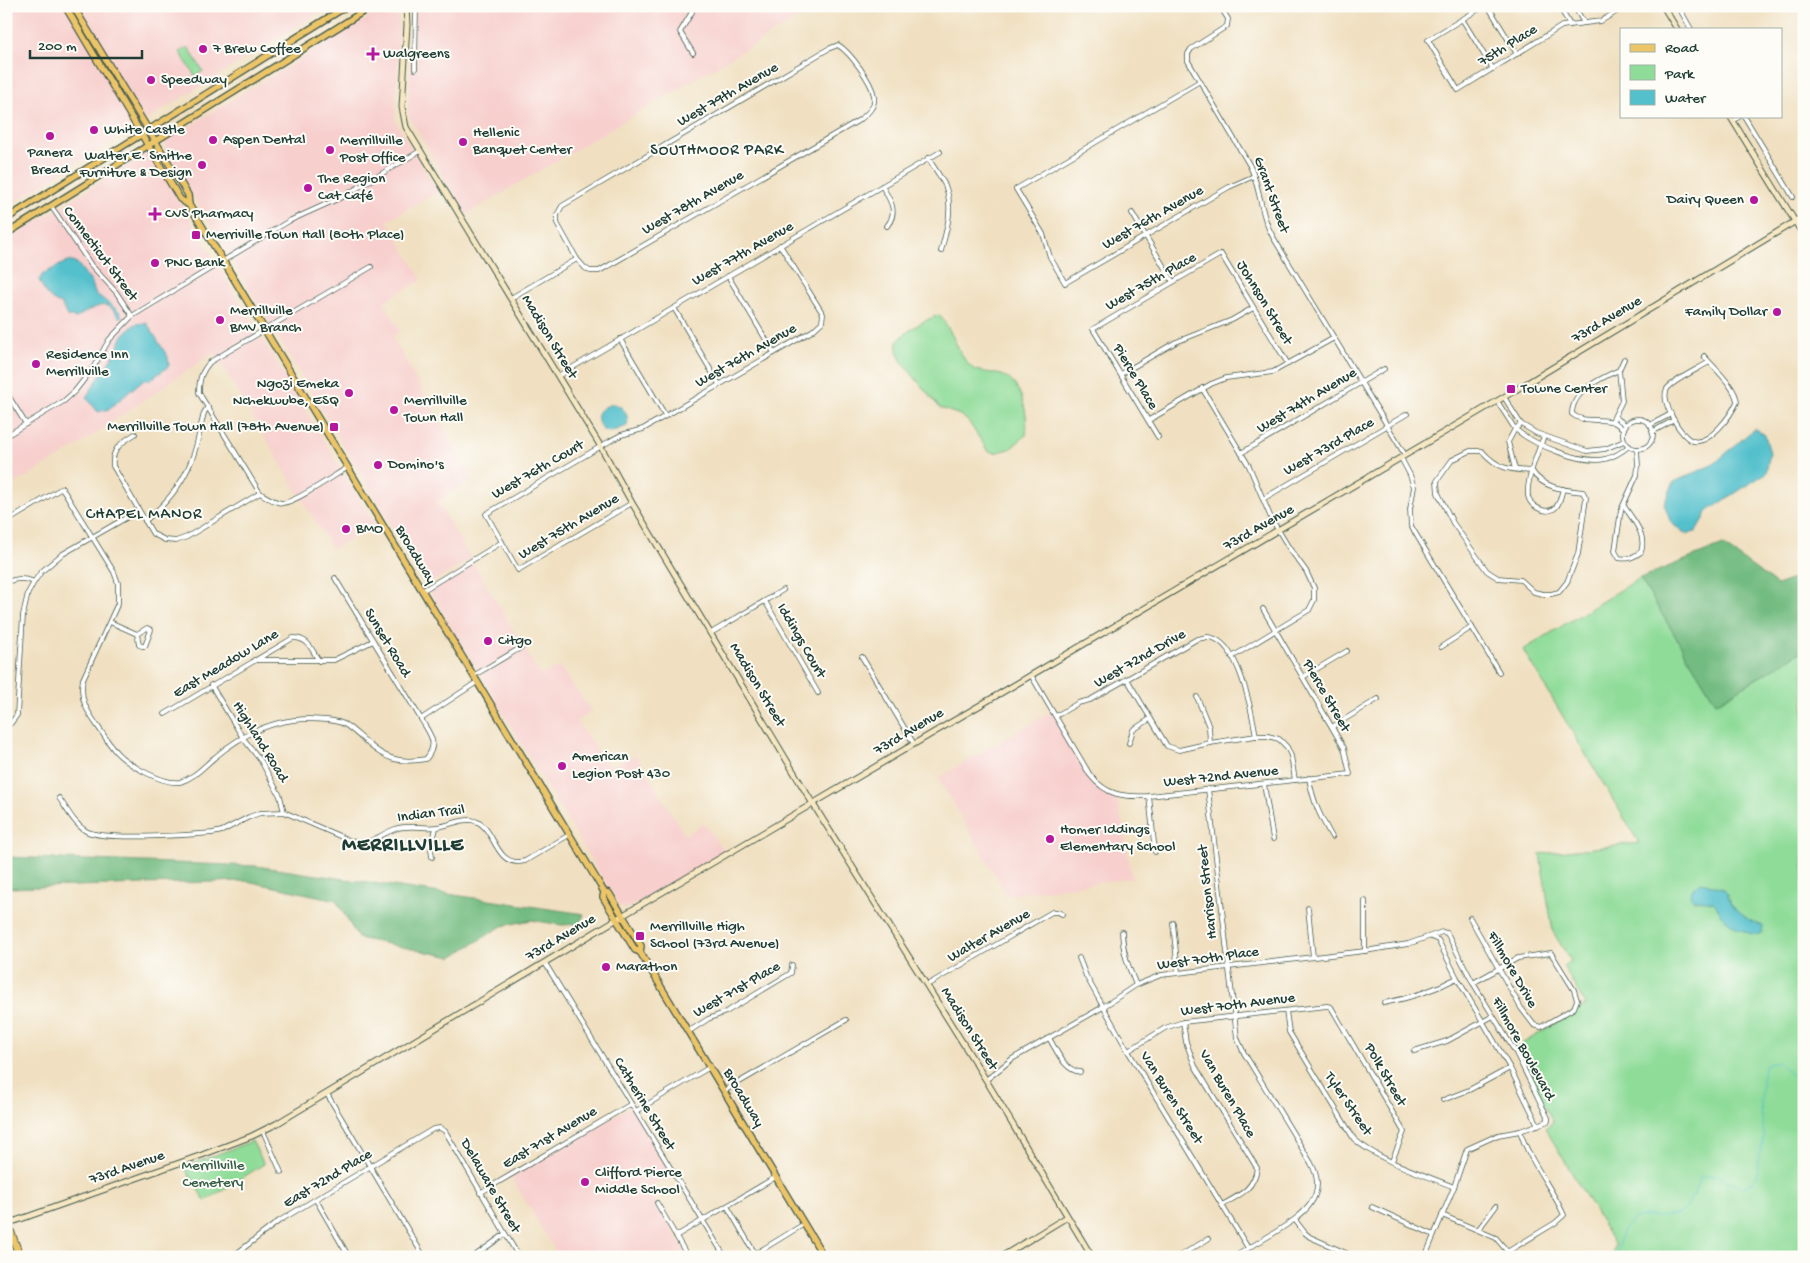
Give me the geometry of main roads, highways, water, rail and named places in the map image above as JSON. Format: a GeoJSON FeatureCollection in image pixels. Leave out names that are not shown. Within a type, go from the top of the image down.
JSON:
{"type":"FeatureCollection","features":[{"type":"Feature","properties":{"kind":"highway"},"geometry":{"type":"LineString","coordinates":[[6,1220],[20,1257]]}},
{"type":"Feature","properties":{"kind":"main road","name":"Broadway"},"geometry":{"type":"LineString","coordinates":[[65,6],[180,199],[189,205]]}},
{"type":"Feature","properties":{"kind":"main road","name":"Broadway"},"geometry":{"type":"LineString","coordinates":[[73,6],[188,195],[189,205],[222,261],[604,892],[603,897],[616,919],[635,950],[640,952],[824,1257]]}},
{"type":"Feature","properties":{"kind":"main road"},"geometry":{"type":"LineString","coordinates":[[6,219],[347,6]]}},
{"type":"Feature","properties":{"kind":"main road"},"geometry":{"type":"LineString","coordinates":[[6,234],[372,6]]}},
{"type":"Feature","properties":{"kind":"main road","name":"Broadway"},"geometry":{"type":"LineString","coordinates":[[604,892],[609,893],[623,916],[641,946],[640,952]]}},
{"type":"Feature","properties":{"kind":"water"},"geometry":{"type":"Polygon","coordinates":[[[68,261],[77,263],[92,283],[95,293],[120,312],[122,317],[119,317],[111,308],[104,305],[76,318],[67,316],[61,304],[47,295],[39,280],[43,274],[68,261]]]}},
{"type":"Feature","properties":{"kind":"water"},"geometry":{"type":"Polygon","coordinates":[[[147,323],[168,357],[169,366],[150,380],[143,380],[109,409],[98,412],[86,397],[115,353],[123,335],[135,324],[147,323]]]}},
{"type":"Feature","properties":{"kind":"water"},"geometry":{"type":"Polygon","coordinates":[[[613,404],[620,406],[627,415],[627,426],[610,432],[604,431],[598,422],[598,414],[603,408],[613,404]]]}},
{"type":"Feature","properties":{"kind":"water"},"geometry":{"type":"Polygon","coordinates":[[[1755,428],[1765,435],[1770,453],[1766,473],[1708,511],[1696,532],[1686,534],[1671,523],[1664,504],[1674,482],[1714,464],[1755,428]]]}},
{"type":"Feature","properties":{"kind":"water"},"geometry":{"type":"Polygon","coordinates":[[[1701,882],[1723,888],[1727,892],[1731,904],[1749,920],[1763,926],[1762,933],[1753,934],[1730,923],[1722,916],[1713,902],[1693,900],[1690,895],[1693,888],[1701,882]]]}},
{"type":"Feature","properties":{"kind":"waterway"},"geometry":{"type":"LineString","coordinates":[[1616,1257],[1621,1234],[1629,1224],[1642,1217],[1669,1216],[1681,1212],[1686,1208],[1701,1176],[1717,1176],[1742,1187],[1751,1184],[1756,1177],[1764,1136],[1761,1104],[1762,1079],[1765,1065],[1778,1062],[1792,1075],[1804,1079]]}},
{"type":"Feature","properties":{"kind":"place","name":"7 Brew Coffee"},"geometry":{"type":"Point","coordinates":[203,49]}},
{"type":"Feature","properties":{"kind":"place","name":"Walgreens"},"geometry":{"type":"Point","coordinates":[373,54]}},
{"type":"Feature","properties":{"kind":"place","name":"Speedway"},"geometry":{"type":"Point","coordinates":[151,80]}},
{"type":"Feature","properties":{"kind":"place","name":"White Castle"},"geometry":{"type":"Point","coordinates":[94,130]}},
{"type":"Feature","properties":{"kind":"place","name":"Panera Bread"},"geometry":{"type":"Point","coordinates":[50,136]}},
{"type":"Feature","properties":{"kind":"place","name":"Aspen Dental"},"geometry":{"type":"Point","coordinates":[213,140]}},
{"type":"Feature","properties":{"kind":"place","name":"Hellenic Banquet Center"},"geometry":{"type":"Point","coordinates":[463,142]}},
{"type":"Feature","properties":{"kind":"place","name":"Merrillville Post Office"},"geometry":{"type":"Point","coordinates":[330,150]}},
{"type":"Feature","properties":{"kind":"place","name":"Walter E. Smithe Furniture & Design"},"geometry":{"type":"Point","coordinates":[202,165]}},
{"type":"Feature","properties":{"kind":"place","name":"The Region Cat Café"},"geometry":{"type":"Point","coordinates":[308,188]}},
{"type":"Feature","properties":{"kind":"place","name":"Dairy Queen"},"geometry":{"type":"Point","coordinates":[1754,200]}},
{"type":"Feature","properties":{"kind":"place","name":"CVS Pharmacy"},"geometry":{"type":"Point","coordinates":[155,214]}},
{"type":"Feature","properties":{"kind":"place","name":"Merriville Town Hall (80th Place)"},"geometry":{"type":"Point","coordinates":[196,235]}},
{"type":"Feature","properties":{"kind":"place","name":"PNC Bank"},"geometry":{"type":"Point","coordinates":[155,263]}},
{"type":"Feature","properties":{"kind":"place","name":"Family Dollar"},"geometry":{"type":"Point","coordinates":[1777,312]}},
{"type":"Feature","properties":{"kind":"place","name":"Merrillville BMV Branch"},"geometry":{"type":"Point","coordinates":[220,320]}},
{"type":"Feature","properties":{"kind":"place","name":"Residence Inn Merrillville"},"geometry":{"type":"Point","coordinates":[36,364]}},
{"type":"Feature","properties":{"kind":"place","name":"Towne Center"},"geometry":{"type":"Point","coordinates":[1511,389]}},
{"type":"Feature","properties":{"kind":"place","name":"Ngozi Emeka Nchekwube, ESQ"},"geometry":{"type":"Point","coordinates":[349,393]}},
{"type":"Feature","properties":{"kind":"place","name":"Merrillville Town Hall"},"geometry":{"type":"Point","coordinates":[394,410]}},
{"type":"Feature","properties":{"kind":"place","name":"Merrillville Town Hall (78th Avenue)"},"geometry":{"type":"Point","coordinates":[334,427]}},
{"type":"Feature","properties":{"kind":"place","name":"Domino's"},"geometry":{"type":"Point","coordinates":[378,465]}},
{"type":"Feature","properties":{"kind":"place","name":"BMO"},"geometry":{"type":"Point","coordinates":[346,529]}},
{"type":"Feature","properties":{"kind":"place","name":"Citgo"},"geometry":{"type":"Point","coordinates":[488,641]}},
{"type":"Feature","properties":{"kind":"place","name":"American Legion Post 430"},"geometry":{"type":"Point","coordinates":[562,766]}},
{"type":"Feature","properties":{"kind":"place","name":"Homer Iddings Elementary School"},"geometry":{"type":"Point","coordinates":[1050,839]}},
{"type":"Feature","properties":{"kind":"place","name":"Merrillville High School (73rd Avenue)"},"geometry":{"type":"Point","coordinates":[640,936]}},
{"type":"Feature","properties":{"kind":"place","name":"Marathon"},"geometry":{"type":"Point","coordinates":[606,967]}},
{"type":"Feature","properties":{"kind":"place","name":"Clifford Pierce Middle School"},"geometry":{"type":"Point","coordinates":[585,1182]}},
{"type":"Feature","properties":{"kind":"district","name":"SOUTHMOOR PARK"},"geometry":{"type":"Point","coordinates":[717,151]}},
{"type":"Feature","properties":{"kind":"district","name":"CHAPEL MANOR"},"geometry":{"type":"Point","coordinates":[144,515]}},
{"type":"Feature","properties":{"kind":"district","name":"MERRILLVILLE"},"geometry":{"type":"Point","coordinates":[403,846]}},
{"type":"Feature","properties":{"kind":"park label","name":"Merrillville Cemetery"},"geometry":{"type":"Point","coordinates":[213,1174]}}]}
